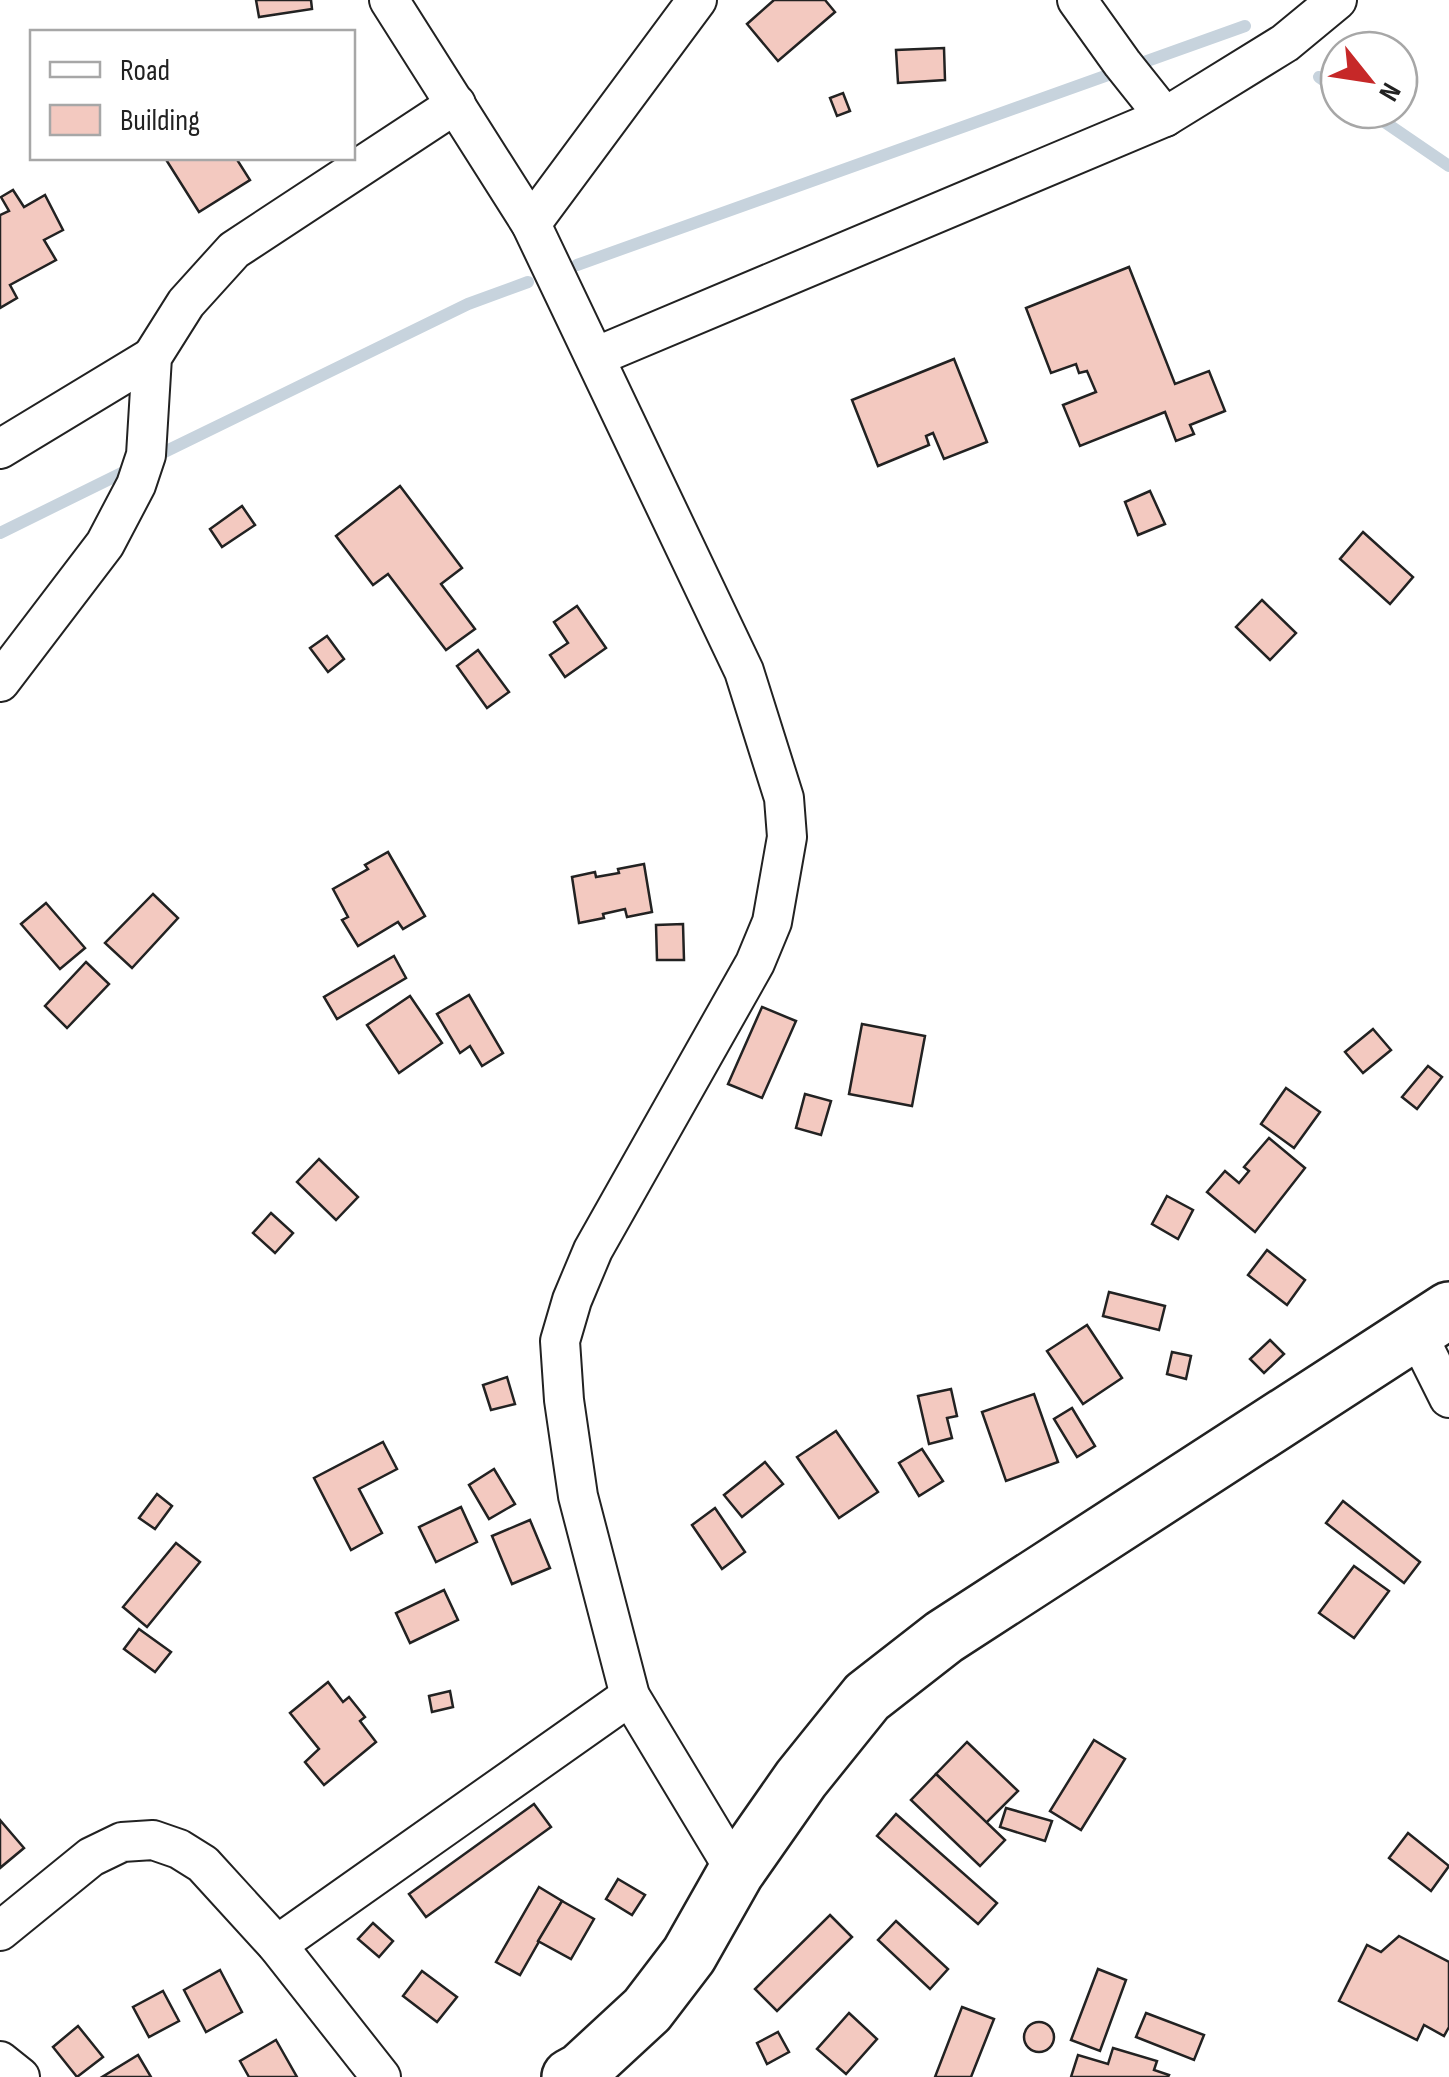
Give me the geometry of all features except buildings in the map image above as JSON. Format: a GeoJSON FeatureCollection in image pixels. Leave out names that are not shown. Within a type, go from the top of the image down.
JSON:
{"type":"FeatureCollection","features":[{"type":"Feature","properties":{"kind":"street"},"geometry":{"type":"LineString","coordinates":[[389,0],[530,224],[744,671],[784,798],[786,837],[772,922],[755,963],[593,1250],[560,1342],[578,1496],[630,1696],[736,1872]]}},
{"type":"Feature","properties":{"kind":"street"},"geometry":{"type":"LineString","coordinates":[[530,224],[697,0]]}},
{"type":"Feature","properties":{"kind":"street"},"geometry":{"type":"LineString","coordinates":[[1077,0],[1144,90]]}},
{"type":"Feature","properties":{"kind":"street"},"geometry":{"type":"LineString","coordinates":[[595,358],[1144,90],[1285,43],[1337,0]]}},
{"type":"Feature","properties":{"kind":"street"},"geometry":{"type":"LineString","coordinates":[[0,449],[152,357],[186,302],[234,250],[456,104]]}},
{"type":"Feature","properties":{"kind":"street"},"geometry":{"type":"LineString","coordinates":[[0,682],[105,544],[136,485],[146,455],[152,357]]}},
{"type":"Feature","properties":{"kind":"street"},"geometry":{"type":"LineString","coordinates":[[570,2077],[648,2010],[689,1955],[736,1872],[801,1779],[867,1697],[944,1637],[1433,1321],[1449,1398]]}},
{"type":"Feature","properties":{"kind":"street"},"geometry":{"type":"LineString","coordinates":[[277,1945],[630,1696]]}},
{"type":"Feature","properties":{"kind":"street"},"geometry":{"type":"LineString","coordinates":[[0,1931],[91,1857],[122,1842],[153,1840],[179,1849],[203,1864],[277,1945],[381,2077]]}},
{"type":"Feature","properties":{"kind":"street"},"geometry":{"type":"LineString","coordinates":[[0,2061],[20,2077]]}},
{"type":"Feature","properties":{"kind":"waterway"},"geometry":{"type":"LineString","coordinates":[[577,265],[1245,26]]}},
{"type":"Feature","properties":{"kind":"waterway"},"geometry":{"type":"LineString","coordinates":[[1396,130],[1449,166]]}},
{"type":"Feature","properties":{"kind":"waterway"},"geometry":{"type":"LineString","coordinates":[[150,459],[468,304],[528,282]]}},
{"type":"Feature","properties":{"kind":"waterway"},"geometry":{"type":"LineString","coordinates":[[0,533],[132,468]]}}]}
